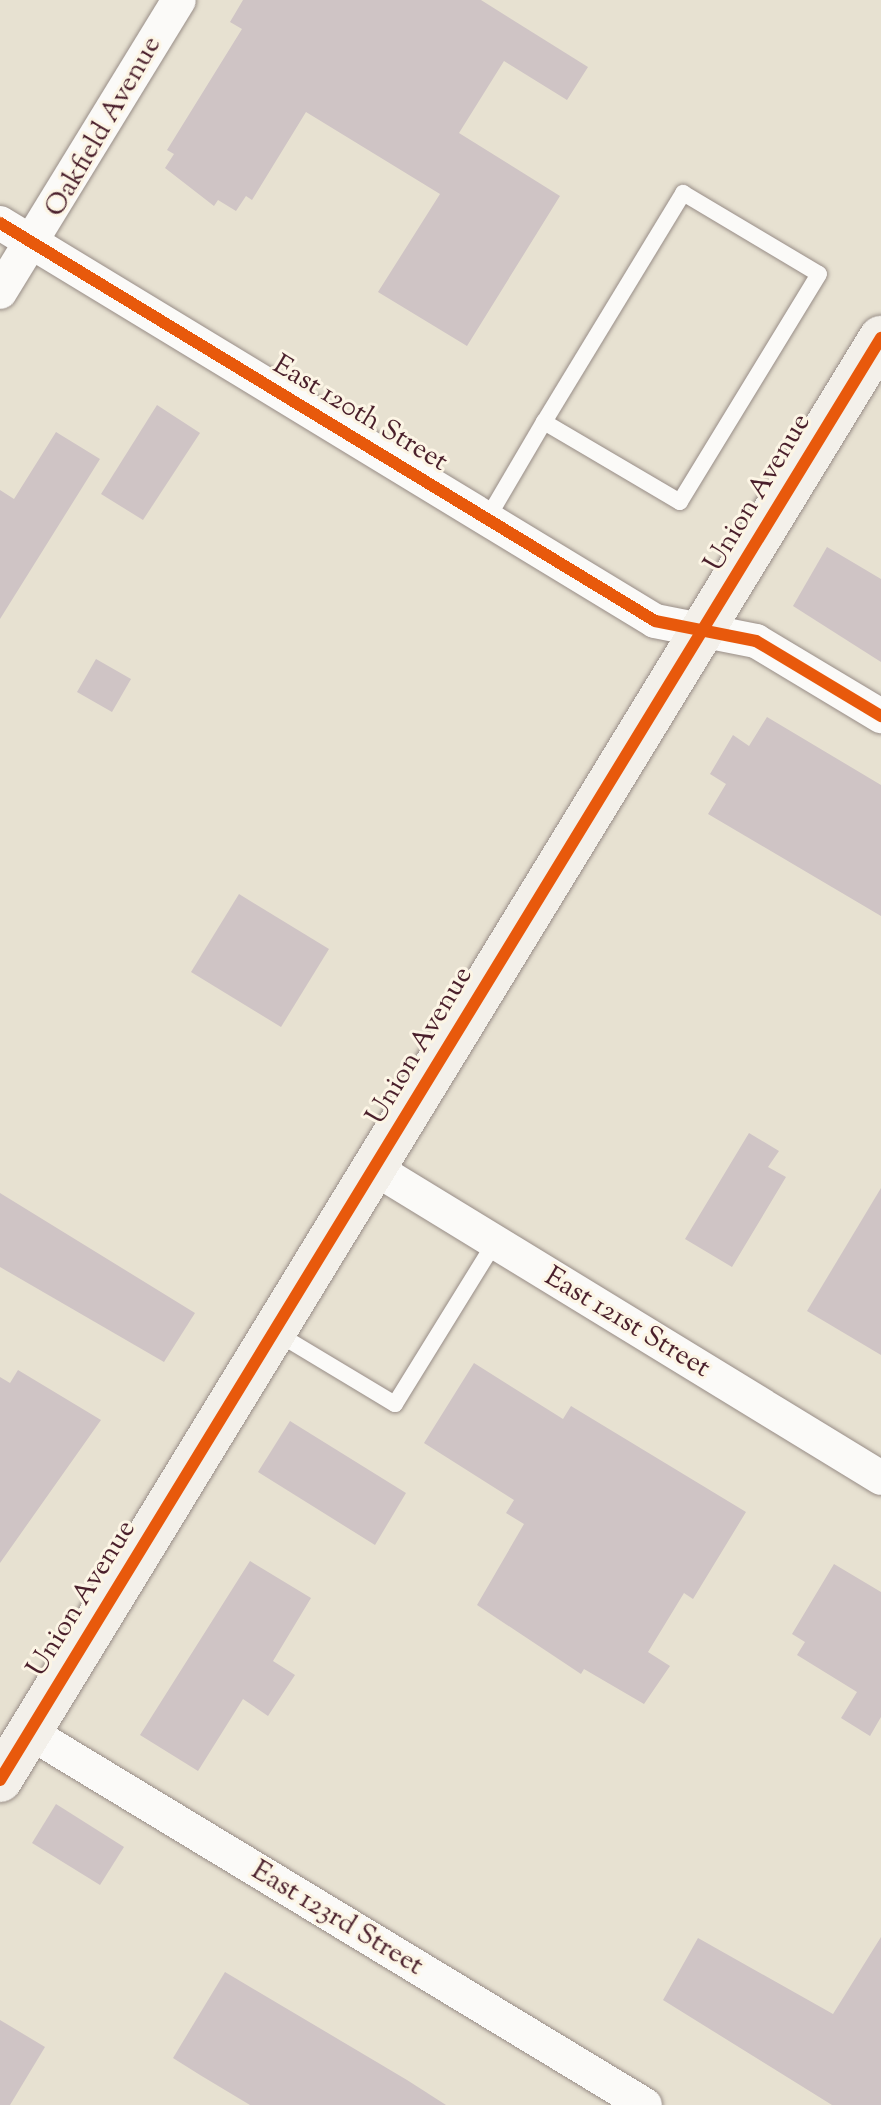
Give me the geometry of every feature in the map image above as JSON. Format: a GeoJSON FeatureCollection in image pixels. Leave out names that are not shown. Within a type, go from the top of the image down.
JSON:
{"type":"FeatureCollection","features":[{"type":"Feature","properties":{"kind":"main road","name":"Union Avenue"},"geometry":{"type":"LineString","coordinates":[[0,1780],[881,338]]}},
{"type":"Feature","properties":{"kind":"street","name":"Oakfield Avenue"},"geometry":{"type":"LineString","coordinates":[[0,292],[36,243],[179,0]]}},
{"type":"Feature","properties":{"kind":"street","name":"East 120th Street"},"geometry":{"type":"LineString","coordinates":[[0,223],[655,621],[700,634],[756,641],[881,716]]}},
{"type":"Feature","properties":{"kind":"street","name":"East 121st Street"},"geometry":{"type":"LineString","coordinates":[[374,1168],[881,1478]]}},
{"type":"Feature","properties":{"kind":"street","name":"East 123rd Street"},"geometry":{"type":"LineString","coordinates":[[29,1732],[645,2105]]}},
{"type":"Feature","properties":{"kind":"lane"},"geometry":{"type":"LineString","coordinates":[[487,519],[544,422],[683,193],[819,274],[680,502],[544,422]]}},
{"type":"Feature","properties":{"kind":"lane"},"geometry":{"type":"LineString","coordinates":[[274,1331],[395,1404],[495,1242]]}},
{"type":"Feature","properties":{"kind":"building"},"geometry":{"type":"Polygon","coordinates":[[[243,0],[481,0],[588,67],[567,100],[504,61],[459,133],[560,196],[467,346],[378,292],[440,194],[306,112],[252,200],[246,196],[236,211],[218,200],[214,206],[165,168],[174,154],[167,150],[242,29],[230,22],[243,0]]]}},
{"type":"Feature","properties":{"kind":"building"},"geometry":{"type":"Polygon","coordinates":[[[157,405],[200,433],[143,520],[101,494],[157,405]]]}},
{"type":"Feature","properties":{"kind":"building"},"geometry":{"type":"Polygon","coordinates":[[[56,432],[100,459],[0,619],[0,490],[14,499],[56,432]]]}},
{"type":"Feature","properties":{"kind":"building"},"geometry":{"type":"Polygon","coordinates":[[[827,547],[881,579],[881,662],[793,606],[827,547]]]}},
{"type":"Feature","properties":{"kind":"building"},"geometry":{"type":"Polygon","coordinates":[[[96,659],[131,679],[112,712],[77,692],[96,659]]]}},
{"type":"Feature","properties":{"kind":"building"},"geometry":{"type":"Polygon","coordinates":[[[767,717],[881,785],[881,916],[708,814],[726,784],[710,774],[733,735],[749,746],[767,717]]]}},
{"type":"Feature","properties":{"kind":"building"},"geometry":{"type":"Polygon","coordinates":[[[239,894],[329,949],[281,1027],[191,972],[239,894]]]}},
{"type":"Feature","properties":{"kind":"building"},"geometry":{"type":"Polygon","coordinates":[[[749,1133],[779,1151],[768,1167],[786,1177],[732,1267],[685,1239],[749,1133]]]}},
{"type":"Feature","properties":{"kind":"building"},"geometry":{"type":"Polygon","coordinates":[[[881,1188],[881,1355],[807,1311],[881,1188]]]}},
{"type":"Feature","properties":{"kind":"building"},"geometry":{"type":"Polygon","coordinates":[[[0,1193],[195,1313],[164,1362],[0,1267],[0,1193]]]}},
{"type":"Feature","properties":{"kind":"building"},"geometry":{"type":"Polygon","coordinates":[[[474,1363],[563,1419],[571,1406],[746,1512],[693,1599],[684,1593],[648,1652],[670,1666],[644,1704],[584,1669],[581,1674],[477,1605],[524,1524],[506,1513],[514,1500],[424,1443],[474,1363]]]}},
{"type":"Feature","properties":{"kind":"building"},"geometry":{"type":"Polygon","coordinates":[[[18,1370],[101,1420],[0,1563],[0,1377],[10,1383],[18,1370]]]}},
{"type":"Feature","properties":{"kind":"building"},"geometry":{"type":"Polygon","coordinates":[[[290,1421],[406,1493],[375,1545],[258,1472],[290,1421]]]}},
{"type":"Feature","properties":{"kind":"building"},"geometry":{"type":"Polygon","coordinates":[[[250,1561],[311,1598],[273,1661],[295,1675],[268,1716],[243,1699],[198,1771],[140,1735],[250,1561]]]}},
{"type":"Feature","properties":{"kind":"building"},"geometry":{"type":"Polygon","coordinates":[[[834,1564],[881,1592],[881,1717],[870,1736],[841,1718],[857,1692],[797,1655],[805,1642],[792,1634],[834,1564]]]}},
{"type":"Feature","properties":{"kind":"building"},"geometry":{"type":"Polygon","coordinates":[[[56,1804],[124,1847],[100,1885],[32,1843],[56,1804]]]}},
{"type":"Feature","properties":{"kind":"building"},"geometry":{"type":"Polygon","coordinates":[[[881,1937],[881,2105],[832,2105],[663,2000],[698,1938],[833,2014],[881,1937]]]}},
{"type":"Feature","properties":{"kind":"building"},"geometry":{"type":"Polygon","coordinates":[[[225,1972],[446,2105],[250,2105],[200,2075],[173,2058],[225,1972]]]}},
{"type":"Feature","properties":{"kind":"building"},"geometry":{"type":"Polygon","coordinates":[[[0,2020],[45,2047],[10,2105],[0,2105],[0,2020]]]}},
{"type":"Feature","properties":{"kind":"cycle path"},"geometry":{"type":"LineString","coordinates":[[0,223],[655,621],[756,641],[881,716]]}},
{"type":"Feature","properties":{"kind":"cycle path"},"geometry":{"type":"LineString","coordinates":[[0,1780],[881,338]]}}]}
